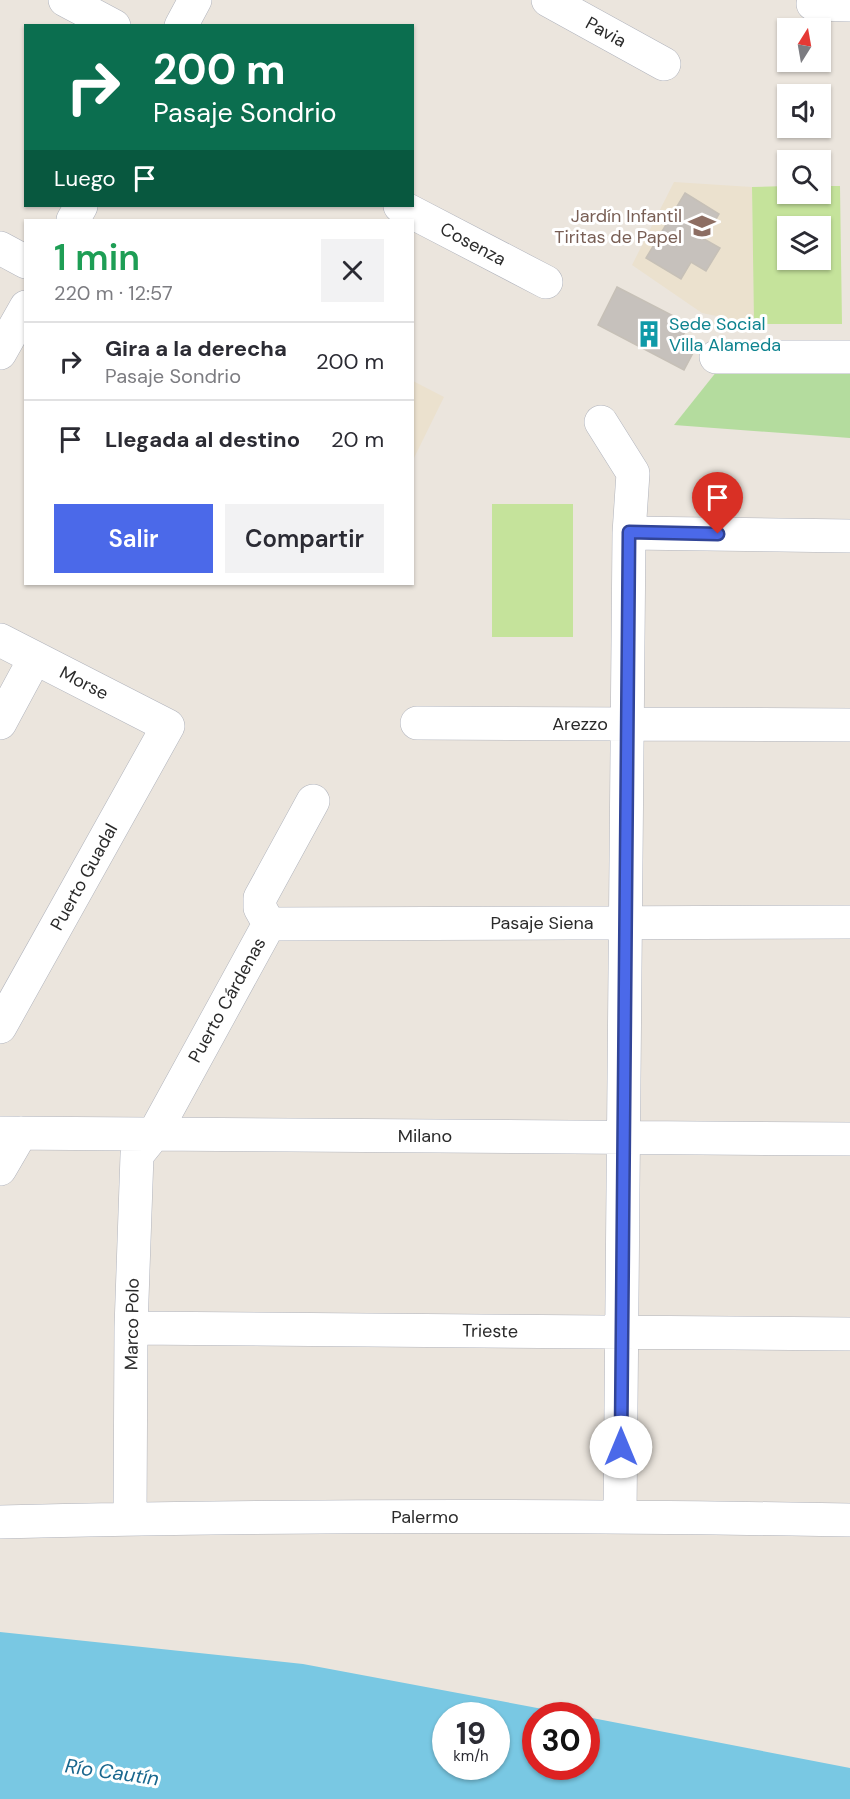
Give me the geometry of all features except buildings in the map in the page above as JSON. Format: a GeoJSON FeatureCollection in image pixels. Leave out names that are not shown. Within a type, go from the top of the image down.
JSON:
{"type":"FeatureCollection","features":[{"type":"Feature","properties":{"kind":"street"},"geometry":{"type":"LineString","coordinates":[[65,0],[110,24]]}},
{"type":"Feature","properties":{"kind":"street"},"geometry":{"type":"LineString","coordinates":[[182,24],[195,0]]}},
{"type":"Feature","properties":{"kind":"street","name":"Pavia"},"geometry":{"type":"LineString","coordinates":[[548,0],[663,64]]}},
{"type":"Feature","properties":{"kind":"street"},"geometry":{"type":"LineString","coordinates":[[813,4],[850,5]]}},
{"type":"Feature","properties":{"kind":"street","name":"Cosenza"},"geometry":{"type":"LineString","coordinates":[[402,207],[546,282]]}},
{"type":"Feature","properties":{"kind":"street"},"geometry":{"type":"LineString","coordinates":[[0,248],[24,261]]}},
{"type":"Feature","properties":{"kind":"street"},"geometry":{"type":"LineString","coordinates":[[716,357],[850,357]]}},
{"type":"Feature","properties":{"kind":"street"},"geometry":{"type":"LineString","coordinates":[[601,422],[633,474],[629,532],[620,1516]]}},
{"type":"Feature","properties":{"kind":"street"},"geometry":{"type":"LineString","coordinates":[[629,532],[850,536]]}},
{"type":"Feature","properties":{"kind":"street","name":"Morse"},"geometry":{"type":"LineString","coordinates":[[0,640],[168,726]]}},
{"type":"Feature","properties":{"kind":"street"},"geometry":{"type":"LineString","coordinates":[[0,723],[34,658]]}},
{"type":"Feature","properties":{"kind":"street","name":"Arezzo"},"geometry":{"type":"LineString","coordinates":[[417,723],[850,725]]}},
{"type":"Feature","properties":{"kind":"street","name":"Puerto Guadal"},"geometry":{"type":"LineString","coordinates":[[0,1027],[168,726]]}},
{"type":"Feature","properties":{"kind":"street","name":"Puerto Cárdenas"},"geometry":{"type":"LineString","coordinates":[[154,1134],[269,924],[260,908],[260,897],[313,801]]}},
{"type":"Feature","properties":{"kind":"street","name":"Pasaje Siena"},"geometry":{"type":"LineString","coordinates":[[269,924],[850,922]]}},
{"type":"Feature","properties":{"kind":"street"},"geometry":{"type":"LineString","coordinates":[[0,1169],[10,1133]]}},
{"type":"Feature","properties":{"kind":"street","name":"Milano"},"geometry":{"type":"LineString","coordinates":[[10,1133],[850,1139]]}},
{"type":"Feature","properties":{"kind":"street","name":"Marco Polo"},"geometry":{"type":"LineString","coordinates":[[130,1519],[131,1328],[137,1155],[154,1134]]}},
{"type":"Feature","properties":{"kind":"street","name":"Trieste"},"geometry":{"type":"LineString","coordinates":[[131,1328],[850,1335]]}},
{"type":"Feature","properties":{"kind":"street","name":"Palermo"},"geometry":{"type":"LineString","coordinates":[[0,1522],[620,1516],[850,1520]]}},
{"type":"Feature","properties":{"kind":"shaded area","name":"Jardín Infantil Tiritas de Papel"},"geometry":{"type":"Polygon","coordinates":[[[674,182],[752,187],[754,324],[702,313],[632,265],[674,182]]]}},
{"type":"Feature","properties":{"kind":"shaded area"},"geometry":{"type":"Polygon","coordinates":[[[414,382],[444,397],[414,458],[414,382]]]}},
{"type":"Feature","properties":{"kind":"green space"},"geometry":{"type":"Polygon","coordinates":[[[777,186],[777,204],[831,204],[831,186],[840,186],[842,324],[754,324],[752,187],[777,186]]]}},
{"type":"Feature","properties":{"kind":"green space"},"geometry":{"type":"Polygon","coordinates":[[[721,366],[850,366],[850,438],[674,425],[721,366]]]}},
{"type":"Feature","properties":{"kind":"green space"},"geometry":{"type":"Polygon","coordinates":[[[492,504],[573,504],[573,637],[492,637],[492,504]]]}},
{"type":"Feature","properties":{"kind":"water","name":"Río Cautín"},"geometry":{"type":"Polygon","coordinates":[[[0,1632],[303,1664],[505,1702],[432,1702],[432,1780],[510,1780],[510,1703],[522,1705],[522,1780],[600,1780],[600,1720],[850,1768],[850,1799],[0,1799],[0,1632]]]}},
{"type":"Feature","properties":{"kind":"place","name":"Jardín Infantil Tiritas de Papel"},"geometry":{"type":"Point","coordinates":[702,226]}},
{"type":"Feature","properties":{"kind":"place","name":"Sede Social Villa Alameda"},"geometry":{"type":"Point","coordinates":[649,334]}},
{"type":"Feature","properties":{"kind":"route"},"geometry":{"type":"LineString","coordinates":[[621,1447],[629,532],[718,534]]}}]}
